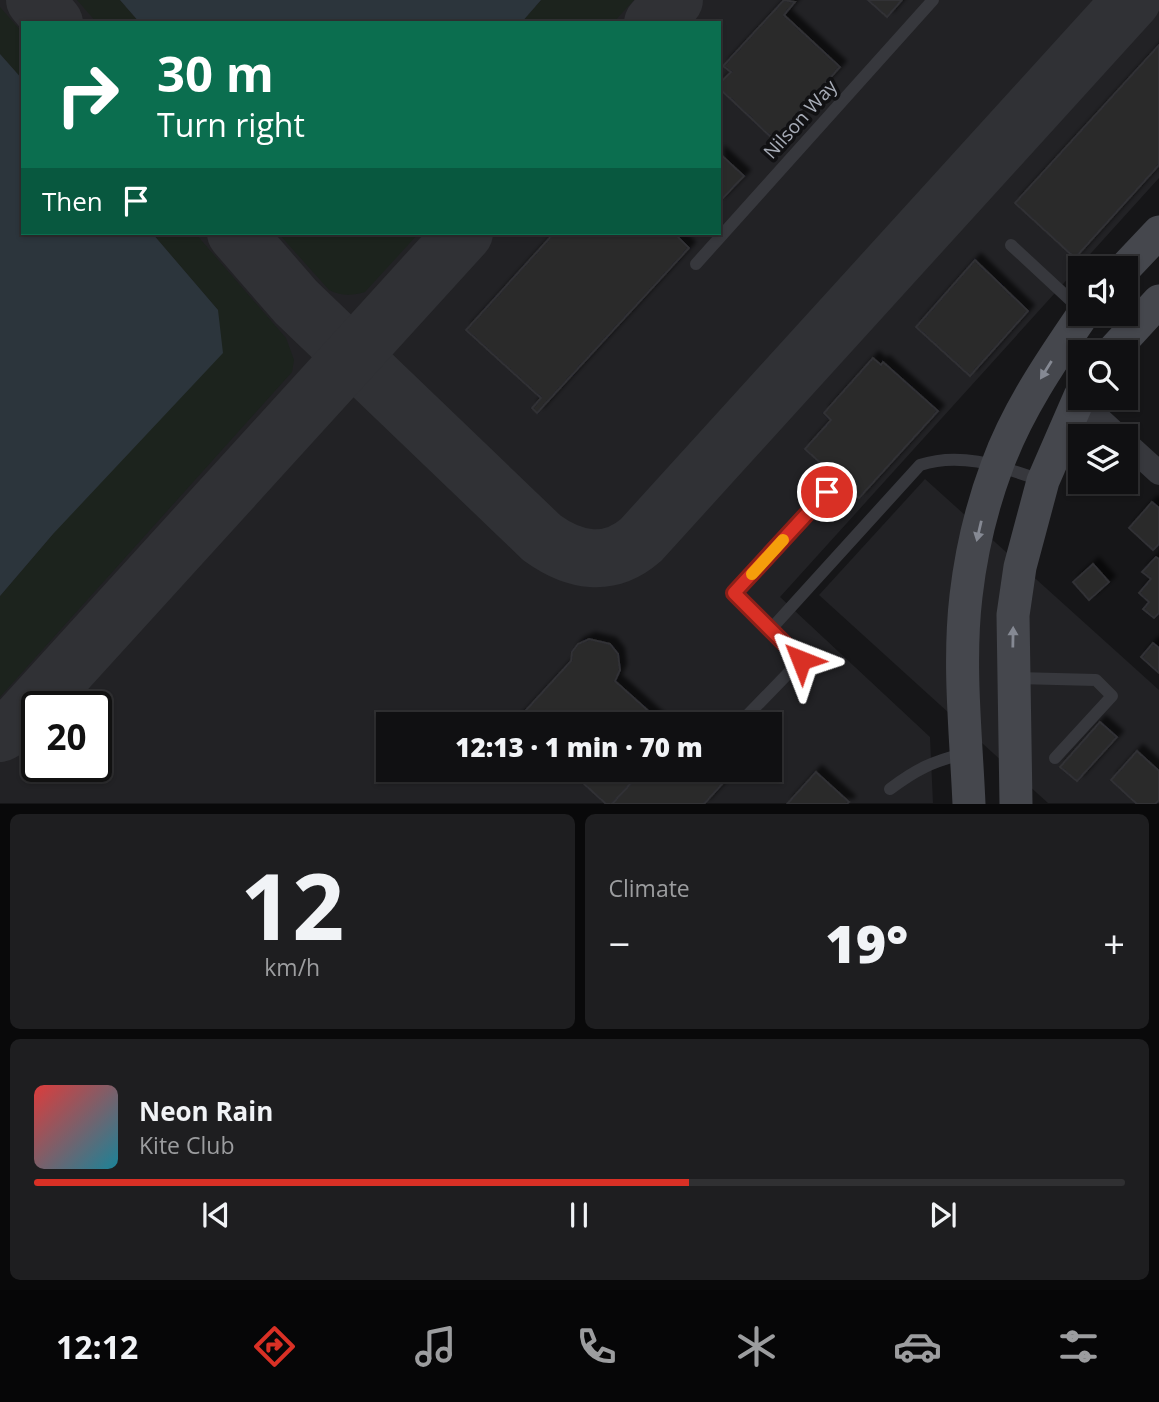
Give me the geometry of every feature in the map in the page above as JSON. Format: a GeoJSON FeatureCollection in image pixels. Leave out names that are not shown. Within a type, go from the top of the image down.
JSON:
{"type":"FeatureCollection","features":[{"type":"Feature","properties":{"kind":"main road"},"geometry":{"type":"LineString","coordinates":[[1136,256],[1159,232]]}},
{"type":"Feature","properties":{"kind":"main road"},"geometry":{"type":"LineString","coordinates":[[1123,340],[1159,300]]}},
{"type":"Feature","properties":{"kind":"main road"},"geometry":{"type":"LineString","coordinates":[[969,803],[963,663],[966,595],[978,532],[997,466],[1018,418],[1075,326]]}},
{"type":"Feature","properties":{"kind":"main road"},"geometry":{"type":"LineString","coordinates":[[1016,803],[1013,615],[1020,567],[1043,481],[1074,410]]}},
{"type":"Feature","properties":{"kind":"street"},"geometry":{"type":"LineString","coordinates":[[1091,410],[1106,424]]}},
{"type":"Feature","properties":{"kind":"street"},"geometry":{"type":"LineString","coordinates":[[1138,453],[1158,471]]}},
{"type":"Feature","properties":{"kind":"lane","name":"Nilson Way"},"geometry":{"type":"LineString","coordinates":[[696,264],[933,0]]}},
{"type":"Feature","properties":{"kind":"lane"},"geometry":{"type":"LineString","coordinates":[[1011,245],[1068,298]]}},
{"type":"Feature","properties":{"kind":"lane"},"geometry":{"type":"LineString","coordinates":[[771,629],[920,466],[947,459],[971,460],[1043,481]]}},
{"type":"Feature","properties":{"kind":"lane"},"geometry":{"type":"LineString","coordinates":[[751,712],[801,660],[734,593],[827,492]]}},
{"type":"Feature","properties":{"kind":"lane"},"geometry":{"type":"LineString","coordinates":[[1013,678],[1096,680],[1112,695],[1055,758]]}},
{"type":"Feature","properties":{"kind":"lane"},"geometry":{"type":"LineString","coordinates":[[890,789],[916,769],[967,753]]}},
{"type":"Feature","properties":{"kind":"shaded area"},"geometry":{"type":"Polygon","coordinates":[[[0,0],[1159,0],[1159,178],[1088,256],[1068,256],[1068,279],[780,597],[930,737],[933,803],[0,803],[0,0]]]}},
{"type":"Feature","properties":{"kind":"shaded area"},"geometry":{"type":"Polygon","coordinates":[[[77,0],[120,0],[138,21],[95,21],[77,0]]]}},
{"type":"Feature","properties":{"kind":"shaded area"},"geometry":{"type":"Polygon","coordinates":[[[120,0],[541,0],[523,21],[138,21],[120,0]]]}},
{"type":"Feature","properties":{"kind":"shaded area"},"geometry":{"type":"Polygon","coordinates":[[[541,0],[634,0],[615,21],[523,21],[541,0]]]}},
{"type":"Feature","properties":{"kind":"shaded area"},"geometry":{"type":"Polygon","coordinates":[[[0,7],[21,31],[21,78],[0,54],[0,7]]]}},
{"type":"Feature","properties":{"kind":"shaded area"},"geometry":{"type":"Polygon","coordinates":[[[0,54],[21,78],[21,235],[154,235],[218,310],[223,353],[53,534],[0,596],[0,54]]]}},
{"type":"Feature","properties":{"kind":"shaded area"},"geometry":{"type":"Polygon","coordinates":[[[154,235],[197,235],[286,338],[294,360],[292,372],[0,697],[0,596],[53,534],[218,310],[154,235]]]}},
{"type":"Feature","properties":{"kind":"shaded area"},"geometry":{"type":"Polygon","coordinates":[[[280,235],[417,235],[365,292],[347,295],[329,290],[280,235]]]}},
{"type":"Feature","properties":{"kind":"shaded area"},"geometry":{"type":"Polygon","coordinates":[[[925,479],[1159,690],[1159,803],[1048,803],[819,595],[925,479]]]}},
{"type":"Feature","properties":{"kind":"building"},"geometry":{"type":"Polygon","coordinates":[[[784,0],[795,2],[784,15],[840,67],[774,140],[721,90],[721,82],[731,72],[723,66],[784,0]]]}},
{"type":"Feature","properties":{"kind":"building"},"geometry":{"type":"Polygon","coordinates":[[[868,0],[902,0],[887,17],[868,0]]]}},
{"type":"Feature","properties":{"kind":"building"},"geometry":{"type":"Polygon","coordinates":[[[1159,45],[1159,165],[1077,256],[1073,256],[1015,203],[1159,45]]]}},
{"type":"Feature","properties":{"kind":"building"},"geometry":{"type":"Polygon","coordinates":[[[721,155],[744,176],[721,200],[721,155]]]}},
{"type":"Feature","properties":{"kind":"building"},"geometry":{"type":"Polygon","coordinates":[[[552,235],[676,235],[689,248],[537,413],[532,408],[541,398],[466,330],[552,235]]]}},
{"type":"Feature","properties":{"kind":"building"},"geometry":{"type":"Polygon","coordinates":[[[975,260],[1028,311],[970,376],[916,327],[975,260]]]}},
{"type":"Feature","properties":{"kind":"building"},"geometry":{"type":"Polygon","coordinates":[[[873,358],[881,365],[883,362],[938,411],[859,498],[805,449],[831,420],[824,413],[873,358]]]}},
{"type":"Feature","properties":{"kind":"building"},"geometry":{"type":"Polygon","coordinates":[[[1152,502],[1159,508],[1159,544],[1153,550],[1129,528],[1152,502]]]}},
{"type":"Feature","properties":{"kind":"building"},"geometry":{"type":"Polygon","coordinates":[[[1156,557],[1159,559],[1159,613],[1154,618],[1143,609],[1149,602],[1139,593],[1151,579],[1142,572],[1156,557]]]}},
{"type":"Feature","properties":{"kind":"building"},"geometry":{"type":"Polygon","coordinates":[[[1093,564],[1109,582],[1089,600],[1073,582],[1093,564]]]}},
{"type":"Feature","properties":{"kind":"building"},"geometry":{"type":"Polygon","coordinates":[[[589,639],[610,644],[618,654],[620,670],[615,681],[650,712],[524,712],[571,661],[572,652],[578,644],[589,639]]]}},
{"type":"Feature","properties":{"kind":"building"},"geometry":{"type":"Polygon","coordinates":[[[1153,643],[1159,648],[1159,673],[1141,657],[1153,643]]]}},
{"type":"Feature","properties":{"kind":"building"},"geometry":{"type":"Polygon","coordinates":[[[1100,722],[1117,737],[1077,781],[1060,767],[1100,722]]]}},
{"type":"Feature","properties":{"kind":"building"},"geometry":{"type":"Polygon","coordinates":[[[1137,751],[1159,771],[1159,800],[1155,804],[1137,804],[1111,780],[1137,751]]]}},
{"type":"Feature","properties":{"kind":"building"},"geometry":{"type":"Polygon","coordinates":[[[816,772],[849,802],[787,804],[816,772]]]}},
{"type":"Feature","properties":{"kind":"building"},"geometry":{"type":"Polygon","coordinates":[[[582,782],[632,782],[612,804],[606,804],[582,782]]]}},
{"type":"Feature","properties":{"kind":"building"},"geometry":{"type":"Polygon","coordinates":[[[632,782],[724,782],[704,804],[612,804],[632,782]]]}},
{"type":"Feature","properties":{"kind":"taxiway"},"geometry":{"type":"LineString","coordinates":[[35,0],[52,21]]}},
{"type":"Feature","properties":{"kind":"taxiway"},"geometry":{"type":"LineString","coordinates":[[655,21],[674,0]]}},
{"type":"Feature","properties":{"kind":"taxiway"},"geometry":{"type":"LineString","coordinates":[[238,235],[296,302],[542,538],[579,556],[604,558],[617,555],[641,540],[1132,0]]}},
{"type":"Feature","properties":{"kind":"taxiway"},"geometry":{"type":"LineString","coordinates":[[0,733],[19,722],[462,235]]}},
{"type":"Feature","properties":{"kind":"slow traffic"},"geometry":{"type":"LineString","coordinates":[[752,574],[783,540]]}},
{"type":"Feature","properties":{"kind":"route"},"geometry":{"type":"LineString","coordinates":[[801,660],[734,593],[827,492]]}}]}
